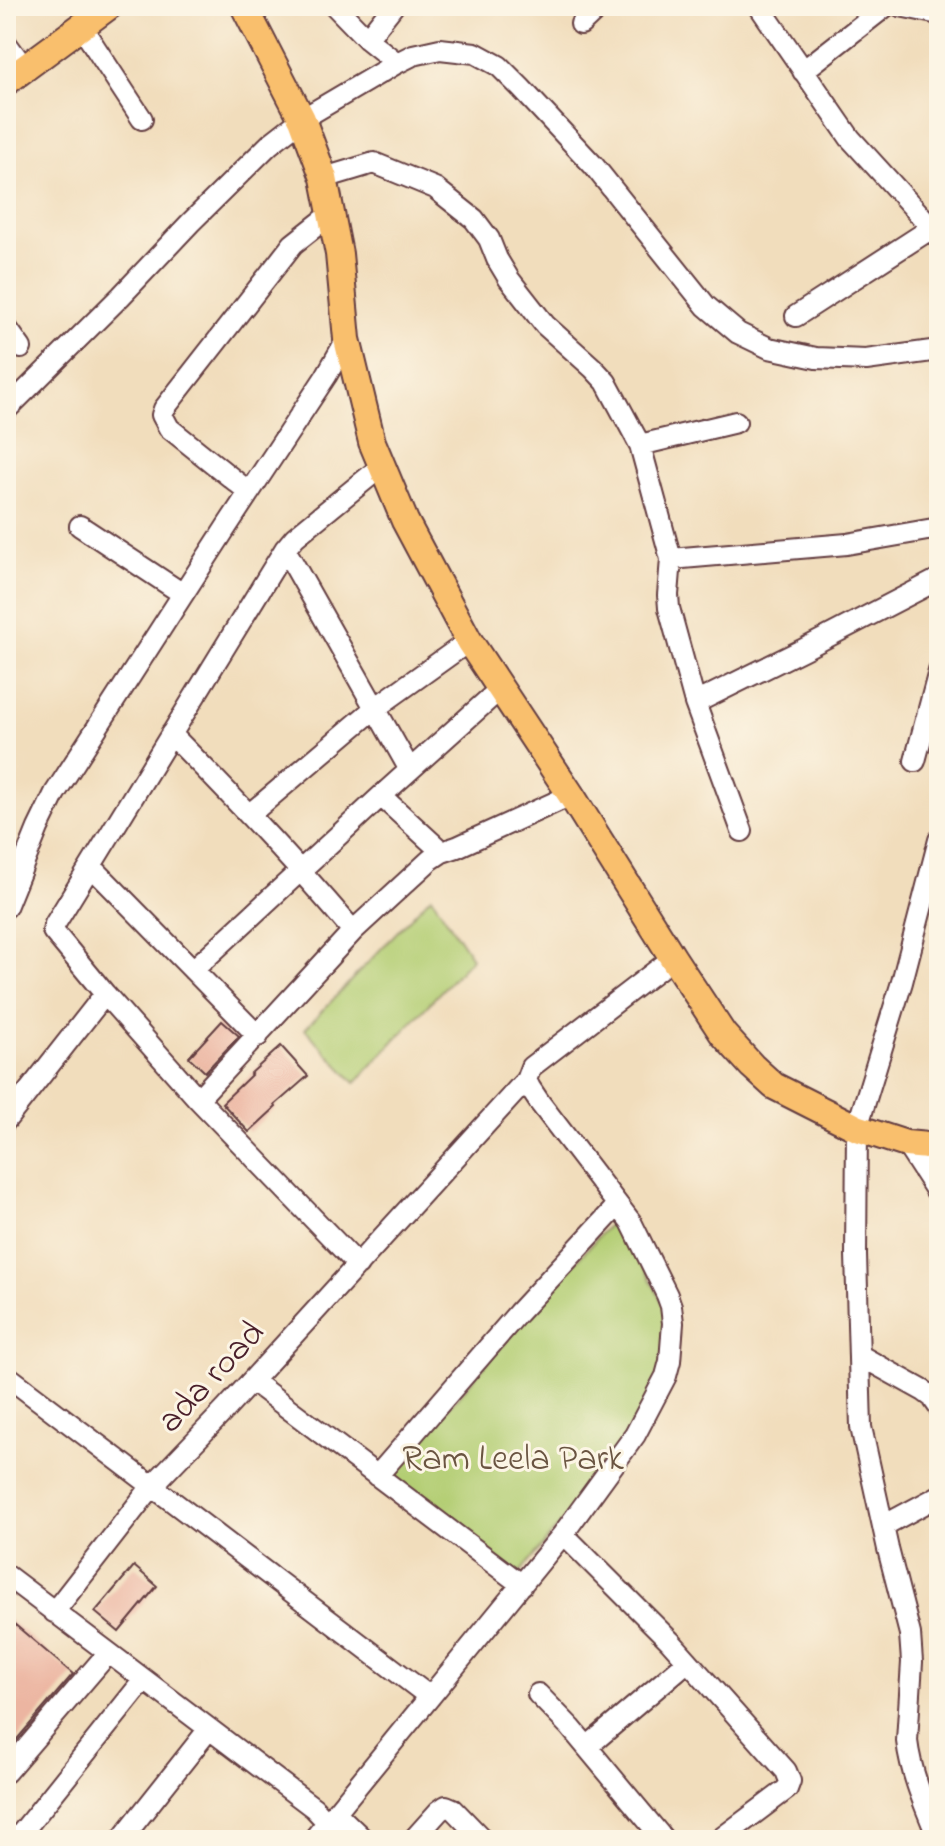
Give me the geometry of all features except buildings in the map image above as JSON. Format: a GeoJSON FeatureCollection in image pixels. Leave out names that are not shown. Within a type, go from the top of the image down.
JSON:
{"type":"FeatureCollection","features":[{"type":"Feature","properties":{"kind":"main road"},"geometry":{"type":"LineString","coordinates":[[15,75],[109,6]]}},
{"type":"Feature","properties":{"kind":"main road"},"geometry":{"type":"LineString","coordinates":[[244,6],[302,119],[324,178],[339,254],[347,339],[366,424],[405,521],[469,641],[723,1034],[774,1086],[857,1128],[906,1144],[939,1147]]}},
{"type":"Feature","properties":{"kind":"street"},"geometry":{"type":"LineString","coordinates":[[335,6],[385,53],[413,55],[440,49],[475,53],[499,66],[594,166],[706,306],[738,333],[769,348],[816,358],[866,360],[939,350]]}},
{"type":"Feature","properties":{"kind":"street"},"geometry":{"type":"LineString","coordinates":[[6,410],[270,144],[385,53],[393,6]]}},
{"type":"Feature","properties":{"kind":"street"},"geometry":{"type":"LineString","coordinates":[[581,24],[600,6]]}},
{"type":"Feature","properties":{"kind":"street"},"geometry":{"type":"LineString","coordinates":[[759,6],[850,138],[936,233],[796,316]]}},
{"type":"Feature","properties":{"kind":"street"},"geometry":{"type":"LineString","coordinates":[[803,71],[886,6]]}},
{"type":"Feature","properties":{"kind":"street"},"geometry":{"type":"LineString","coordinates":[[900,6],[939,14]]}},
{"type":"Feature","properties":{"kind":"street"},"geometry":{"type":"LineString","coordinates":[[81,26],[142,119]]}},
{"type":"Feature","properties":{"kind":"street"},"geometry":{"type":"LineString","coordinates":[[6,43],[15,75]]}},
{"type":"Feature","properties":{"kind":"street"},"geometry":{"type":"LineString","coordinates":[[324,178],[374,163],[435,188],[474,219],[489,239],[509,279],[545,325],[606,382],[640,445],[671,559],[669,608],[695,703],[742,831]]}},
{"type":"Feature","properties":{"kind":"street"},"geometry":{"type":"LineString","coordinates":[[249,492],[169,428],[162,415],[293,244],[331,214]]}},
{"type":"Feature","properties":{"kind":"street"},"geometry":{"type":"LineString","coordinates":[[6,327],[21,348]]}},
{"type":"Feature","properties":{"kind":"street"},"geometry":{"type":"LineString","coordinates":[[6,907],[55,793],[347,339]]}},
{"type":"Feature","properties":{"kind":"street"},"geometry":{"type":"LineString","coordinates":[[640,445],[736,422]]}},
{"type":"Feature","properties":{"kind":"street"},"geometry":{"type":"LineString","coordinates":[[358,1265],[198,1099],[53,931],[285,549],[295,537],[382,466]]}},
{"type":"Feature","properties":{"kind":"street"},"geometry":{"type":"LineString","coordinates":[[80,526],[183,594]]}},
{"type":"Feature","properties":{"kind":"street"},"geometry":{"type":"LineString","coordinates":[[671,559],[847,544],[939,528]]}},
{"type":"Feature","properties":{"kind":"street"},"geometry":{"type":"LineString","coordinates":[[285,549],[410,770]]}},
{"type":"Feature","properties":{"kind":"street"},"geometry":{"type":"LineString","coordinates":[[695,703],[939,579]]}},
{"type":"Feature","properties":{"kind":"street"},"geometry":{"type":"LineString","coordinates":[[250,814],[374,709],[469,641]]}},
{"type":"Feature","properties":{"kind":"street"},"geometry":{"type":"LineString","coordinates":[[915,761],[939,671]]}},
{"type":"Feature","properties":{"kind":"street"},"geometry":{"type":"LineString","coordinates":[[193,970],[500,689]]}},
{"type":"Feature","properties":{"kind":"street"},"geometry":{"type":"LineString","coordinates":[[171,734],[250,814],[353,931]]}},
{"type":"Feature","properties":{"kind":"street"},"geometry":{"type":"LineString","coordinates":[[198,1099],[353,931],[430,860],[571,795]]}},
{"type":"Feature","properties":{"kind":"street"},"geometry":{"type":"LineString","coordinates":[[381,796],[442,852]]}},
{"type":"Feature","properties":{"kind":"street"},"geometry":{"type":"LineString","coordinates":[[939,840],[902,982],[857,1128],[856,1255],[861,1427],[910,1634],[912,1662],[908,1753],[922,1798],[934,1815],[939,1840]]}},
{"type":"Feature","properties":{"kind":"street"},"geometry":{"type":"LineString","coordinates":[[91,866],[258,1036]]}},
{"type":"Feature","properties":{"kind":"street","name":"ada road"},"geometry":{"type":"LineString","coordinates":[[54,1612],[153,1485],[526,1080],[531,1067],[673,958]]}},
{"type":"Feature","properties":{"kind":"street"},"geometry":{"type":"LineString","coordinates":[[6,1120],[105,994]]}},
{"type":"Feature","properties":{"kind":"street"},"geometry":{"type":"LineString","coordinates":[[313,1840],[563,1534],[635,1435],[666,1376],[673,1323],[671,1306],[631,1222],[540,1103],[526,1080]]}},
{"type":"Feature","properties":{"kind":"street"},"geometry":{"type":"LineString","coordinates":[[906,1144],[939,1195]]}},
{"type":"Feature","properties":{"kind":"street"},"geometry":{"type":"LineString","coordinates":[[377,1476],[518,1313],[618,1205]]}},
{"type":"Feature","properties":{"kind":"street"},"geometry":{"type":"LineString","coordinates":[[859,1355],[924,1391],[939,1407]]}},
{"type":"Feature","properties":{"kind":"street"},"geometry":{"type":"LineString","coordinates":[[6,1375],[430,1697]]}},
{"type":"Feature","properties":{"kind":"street"},"geometry":{"type":"LineString","coordinates":[[252,1381],[522,1585]]}},
{"type":"Feature","properties":{"kind":"street"},"geometry":{"type":"LineString","coordinates":[[883,1526],[939,1496]]}},
{"type":"Feature","properties":{"kind":"street"},"geometry":{"type":"LineString","coordinates":[[563,1534],[688,1661],[786,1771],[790,1781],[787,1789],[719,1840]]}},
{"type":"Feature","properties":{"kind":"street"},"geometry":{"type":"LineString","coordinates":[[6,1575],[314,1808],[364,1840]]}},
{"type":"Feature","properties":{"kind":"street"},"geometry":{"type":"LineString","coordinates":[[6,1772],[108,1653]]}},
{"type":"Feature","properties":{"kind":"street"},"geometry":{"type":"LineString","coordinates":[[587,1747],[688,1661]]}},
{"type":"Feature","properties":{"kind":"street"},"geometry":{"type":"LineString","coordinates":[[16,1840],[144,1680]]}},
{"type":"Feature","properties":{"kind":"street"},"geometry":{"type":"LineString","coordinates":[[538,1694],[587,1747],[664,1840]]}},
{"type":"Feature","properties":{"kind":"street"},"geometry":{"type":"LineString","coordinates":[[121,1840],[209,1729]]}},
{"type":"Feature","properties":{"kind":"street"},"geometry":{"type":"LineString","coordinates":[[413,1840],[446,1806],[453,1809],[483,1840]]}},
{"type":"Feature","properties":{"kind":"street"},"geometry":{"type":"LineString","coordinates":[[331,1817],[344,1840]]}},
{"type":"Feature","properties":{"kind":"green space"},"geometry":{"type":"Polygon","coordinates":[[[431,896],[472,958],[355,1083],[305,1029],[431,896]]]}},
{"type":"Feature","properties":{"kind":"green space","name":"Ram Leela Park"},"geometry":{"type":"Polygon","coordinates":[[[617,1215],[667,1311],[666,1375],[622,1450],[518,1575],[389,1475],[617,1215]]]}}]}
